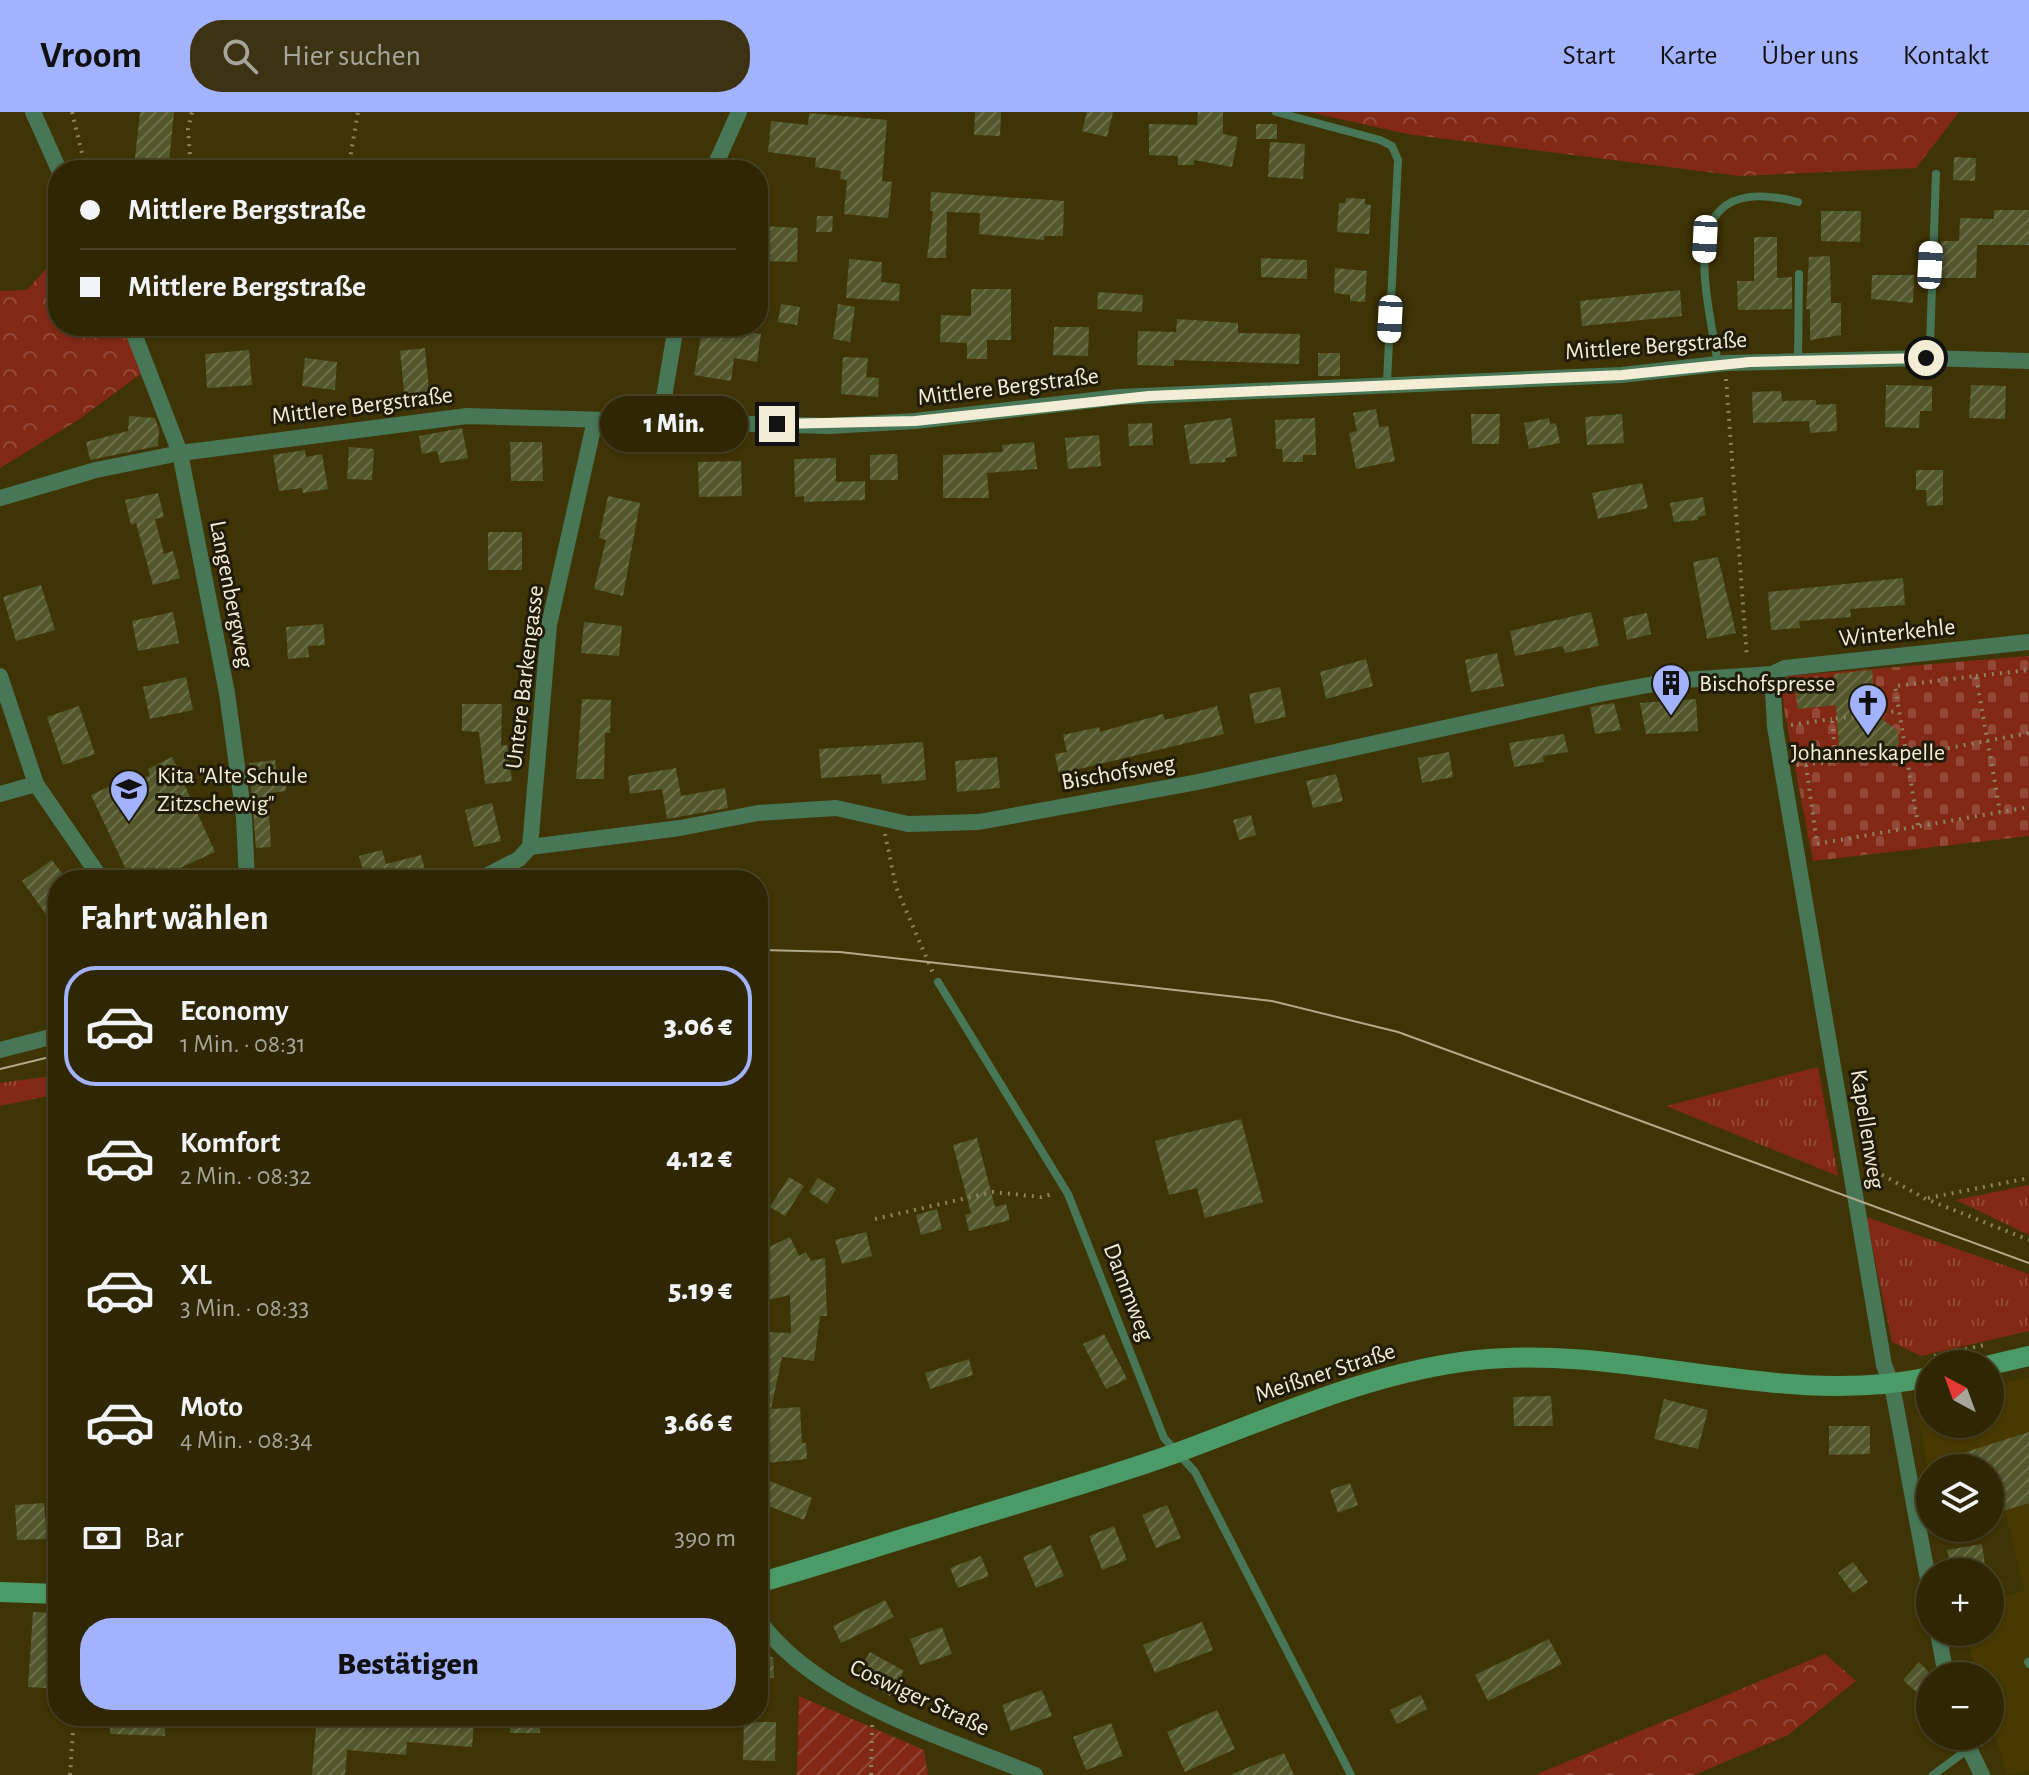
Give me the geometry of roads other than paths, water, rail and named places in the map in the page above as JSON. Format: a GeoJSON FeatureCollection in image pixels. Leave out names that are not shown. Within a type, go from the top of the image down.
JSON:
{"type":"FeatureCollection","features":[{"type":"Feature","properties":{"kind":"main road"},"geometry":{"type":"LineString","coordinates":[[2004,1362],[2029,1356]]}},
{"type":"Feature","properties":{"kind":"main road","name":"Meißner Straße"},"geometry":{"type":"LineString","coordinates":[[768,1580],[1176,1453],[1357,1385],[1418,1369],[1477,1360],[1538,1357],[1583,1359],[1802,1384],[1892,1385],[1916,1380]]}},
{"type":"Feature","properties":{"kind":"main road"},"geometry":{"type":"LineString","coordinates":[[0,1592],[48,1594]]}},
{"type":"Feature","properties":{"kind":"street"},"geometry":{"type":"LineString","coordinates":[[33,112],[55,160]]}},
{"type":"Feature","properties":{"kind":"street"},"geometry":{"type":"LineString","coordinates":[[717,160],[739,112]]}},
{"type":"Feature","properties":{"kind":"street","name":"Langenbergweg"},"geometry":{"type":"LineString","coordinates":[[135,336],[180,453],[227,693],[244,817],[247,870]]}},
{"type":"Feature","properties":{"kind":"street"},"geometry":{"type":"LineString","coordinates":[[660,421],[674,336]]}},
{"type":"Feature","properties":{"kind":"street","name":"Mittlere Bergstraße"},"geometry":{"type":"LineString","coordinates":[[0,498],[96,470],[180,453],[467,416],[872,424],[1119,397],[1387,382],[1622,375],[1722,363],[1926,358],[2029,361]]}},
{"type":"Feature","properties":{"kind":"street","name":"Untere Barkengasse"},"geometry":{"type":"LineString","coordinates":[[530,847],[549,625],[595,420]]}},
{"type":"Feature","properties":{"kind":"street","name":"Winterkehle"},"geometry":{"type":"LineString","coordinates":[[1772,674],[1785,668],[2029,642]]}},
{"type":"Feature","properties":{"kind":"street","name":"Bischofsweg"},"geometry":{"type":"LineString","coordinates":[[498,870],[519,859],[530,847],[680,828],[758,813],[836,808],[934,825],[979,822],[1198,782],[1600,694],[1670,681],[1772,674]]}},
{"type":"Feature","properties":{"kind":"street","name":"Kapellenweg"},"geometry":{"type":"LineString","coordinates":[[1772,674],[1775,727],[1884,1365],[1892,1385],[1924,1558]]}},
{"type":"Feature","properties":{"kind":"street"},"geometry":{"type":"LineString","coordinates":[[0,676],[36,784],[95,870]]}},
{"type":"Feature","properties":{"kind":"street"},"geometry":{"type":"LineString","coordinates":[[0,794],[36,784]]}},
{"type":"Feature","properties":{"kind":"street"},"geometry":{"type":"LineString","coordinates":[[0,1050],[48,1038]]}},
{"type":"Feature","properties":{"kind":"street","name":"Coswiger Straße"},"geometry":{"type":"LineString","coordinates":[[768,1633],[795,1660],[872,1706],[1035,1775]]}},
{"type":"Feature","properties":{"kind":"street"},"geometry":{"type":"LineString","coordinates":[[1969,1750],[1982,1775]]}},
{"type":"Feature","properties":{"kind":"lane"},"geometry":{"type":"LineString","coordinates":[[1276,112],[1380,140],[1392,146],[1398,160],[1387,382]]}},
{"type":"Feature","properties":{"kind":"lane"},"geometry":{"type":"LineString","coordinates":[[1926,358],[1930,344],[1936,174]]}},
{"type":"Feature","properties":{"kind":"lane"},"geometry":{"type":"LineString","coordinates":[[1722,363],[1704,261],[1710,220],[1723,206],[1746,199],[1774,196],[1798,202]]}},
{"type":"Feature","properties":{"kind":"lane"},"geometry":{"type":"LineString","coordinates":[[1798,360],[1799,274]]}},
{"type":"Feature","properties":{"kind":"lane","name":"Dammweg"},"geometry":{"type":"LineString","coordinates":[[938,982],[1065,1190],[1164,1438],[1195,1472],[1351,1775]]}},
{"type":"Feature","properties":{"kind":"lane"},"geometry":{"type":"LineString","coordinates":[[1933,1775],[1958,1750]]}},
{"type":"Feature","properties":{"kind":"tram line"},"geometry":{"type":"LineString","coordinates":[[768,950],[840,952],[1272,1001],[1398,1032],[2029,1263]]}},
{"type":"Feature","properties":{"kind":"tram line"},"geometry":{"type":"LineString","coordinates":[[0,1069],[48,1057]]}},
{"type":"Feature","properties":{"kind":"place","name":"Bischofspresse"},"geometry":{"type":"Point","coordinates":[1671,717]}},
{"type":"Feature","properties":{"kind":"place","name":"Johanneskapelle"},"geometry":{"type":"Point","coordinates":[1868,737]}},
{"type":"Feature","properties":{"kind":"place","name":"Kita \"Alte Schule Zitzschewig\""},"geometry":{"type":"Point","coordinates":[129,823]}}]}
